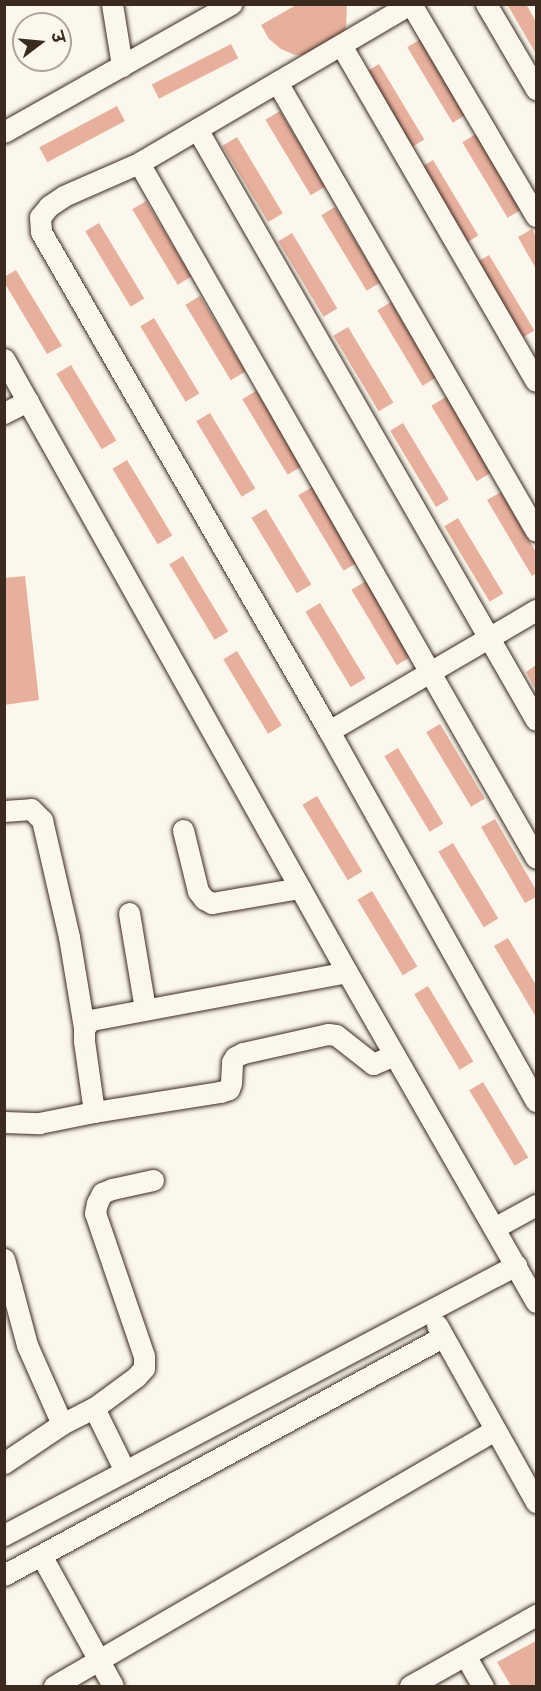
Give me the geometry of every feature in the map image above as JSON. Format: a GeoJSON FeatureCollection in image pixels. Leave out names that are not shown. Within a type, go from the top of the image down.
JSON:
{"type":"FeatureCollection","features":[{"type":"Feature","properties":{"kind":"street"},"geometry":{"type":"LineString","coordinates":[[111,4],[122,66]]}},
{"type":"Feature","properties":{"kind":"street"},"geometry":{"type":"LineString","coordinates":[[4,132],[231,4]]}},
{"type":"Feature","properties":{"kind":"street"},"geometry":{"type":"LineString","coordinates":[[537,216],[410,4],[139,163],[64,196],[49,206],[40,217],[41,232],[329,731],[537,1101]]}},
{"type":"Feature","properties":{"kind":"street"},"geometry":{"type":"LineString","coordinates":[[486,4],[537,88]]}},
{"type":"Feature","properties":{"kind":"street"},"geometry":{"type":"LineString","coordinates":[[341,45],[537,381]]}},
{"type":"Feature","properties":{"kind":"street"},"geometry":{"type":"LineString","coordinates":[[277,82],[537,531]]}},
{"type":"Feature","properties":{"kind":"street"},"geometry":{"type":"LineString","coordinates":[[197,129],[537,720]]}},
{"type":"Feature","properties":{"kind":"street"},"geometry":{"type":"LineString","coordinates":[[139,163],[537,858]]}},
{"type":"Feature","properties":{"kind":"street"},"geometry":{"type":"LineString","coordinates":[[4,359],[347,972],[537,1302]]}},
{"type":"Feature","properties":{"kind":"street"},"geometry":{"type":"LineString","coordinates":[[4,413],[28,401]]}},
{"type":"Feature","properties":{"kind":"street"},"geometry":{"type":"LineString","coordinates":[[329,731],[433,673],[537,610]]}},
{"type":"Feature","properties":{"kind":"street"},"geometry":{"type":"LineString","coordinates":[[4,811],[31,809],[42,820],[69,937],[84,1028],[94,1112]]}},
{"type":"Feature","properties":{"kind":"street"},"geometry":{"type":"LineString","coordinates":[[183,830],[198,891],[204,899],[212,903],[300,888]]}},
{"type":"Feature","properties":{"kind":"street"},"geometry":{"type":"LineString","coordinates":[[129,913],[145,1009]]}},
{"type":"Feature","properties":{"kind":"street"},"geometry":{"type":"LineString","coordinates":[[84,1028],[92,1020],[103,1016],[347,972]]}},
{"type":"Feature","properties":{"kind":"street"},"geometry":{"type":"LineString","coordinates":[[4,1122],[39,1123],[220,1092],[229,1089],[232,1062],[243,1053],[328,1034],[336,1035],[373,1064],[380,1064],[394,1055]]}},
{"type":"Feature","properties":{"kind":"street"},"geometry":{"type":"LineString","coordinates":[[4,1463],[62,1424],[94,1408],[136,1377],[144,1368],[144,1356],[95,1213],[102,1193],[153,1180]]}},
{"type":"Feature","properties":{"kind":"street"},"geometry":{"type":"LineString","coordinates":[[494,1228],[537,1205]]}},
{"type":"Feature","properties":{"kind":"street"},"geometry":{"type":"LineString","coordinates":[[4,1259],[9,1296],[34,1363],[62,1424]]}},
{"type":"Feature","properties":{"kind":"street"},"geometry":{"type":"LineString","coordinates":[[4,1535],[516,1265]]}},
{"type":"Feature","properties":{"kind":"street"},"geometry":{"type":"LineString","coordinates":[[430,1310],[442,1337],[537,1502]]}},
{"type":"Feature","properties":{"kind":"street"},"geometry":{"type":"LineString","coordinates":[[4,1575],[442,1337]]}},
{"type":"Feature","properties":{"kind":"street"},"geometry":{"type":"LineString","coordinates":[[94,1408],[125,1471]]}},
{"type":"Feature","properties":{"kind":"street"},"geometry":{"type":"LineString","coordinates":[[54,1686],[495,1430]]}},
{"type":"Feature","properties":{"kind":"street"},"geometry":{"type":"LineString","coordinates":[[41,1555],[113,1686]]}},
{"type":"Feature","properties":{"kind":"street"},"geometry":{"type":"LineString","coordinates":[[418,1684],[537,1616]]}},
{"type":"Feature","properties":{"kind":"street"},"geometry":{"type":"LineString","coordinates":[[466,1656],[483,1686]]}},
{"type":"Feature","properties":{"kind":"building"},"geometry":{"type":"Polygon","coordinates":[[[298,4],[347,4],[346,28],[337,41],[311,56],[295,55],[281,49],[269,39],[261,25],[298,4]]]}},
{"type":"Feature","properties":{"kind":"building"},"geometry":{"type":"Polygon","coordinates":[[[507,4],[526,4],[536,22],[536,54],[507,4]]]}},
{"type":"Feature","properties":{"kind":"building"},"geometry":{"type":"Polygon","coordinates":[[[421,39],[466,114],[453,123],[407,47],[421,39]]]}},
{"type":"Feature","properties":{"kind":"building"},"geometry":{"type":"Polygon","coordinates":[[[231,44],[238,58],[159,99],[152,84],[231,44]]]}},
{"type":"Feature","properties":{"kind":"building"},"geometry":{"type":"Polygon","coordinates":[[[379,64],[424,139],[410,148],[364,73],[379,64]]]}},
{"type":"Feature","properties":{"kind":"building"},"geometry":{"type":"Polygon","coordinates":[[[117,106],[125,121],[47,162],[39,147],[117,106]]]}},
{"type":"Feature","properties":{"kind":"building"},"geometry":{"type":"Polygon","coordinates":[[[280,111],[325,186],[311,195],[265,120],[280,111]]]}},
{"type":"Feature","properties":{"kind":"building"},"geometry":{"type":"Polygon","coordinates":[[[476,134],[521,209],[508,218],[462,142],[476,134]]]}},
{"type":"Feature","properties":{"kind":"building"},"geometry":{"type":"Polygon","coordinates":[[[237,137],[283,213],[268,222],[222,146],[237,137]]]}},
{"type":"Feature","properties":{"kind":"building"},"geometry":{"type":"Polygon","coordinates":[[[433,160],[478,235],[465,244],[419,168],[433,160]]]}},
{"type":"Feature","properties":{"kind":"building"},"geometry":{"type":"Polygon","coordinates":[[[146,201],[191,276],[178,285],[132,209],[146,201]]]}},
{"type":"Feature","properties":{"kind":"building"},"geometry":{"type":"Polygon","coordinates":[[[335,207],[380,282],[367,291],[321,215],[335,207]]]}},
{"type":"Feature","properties":{"kind":"building"},"geometry":{"type":"Polygon","coordinates":[[[99,223],[144,298],[131,307],[85,231],[99,223]]]}},
{"type":"Feature","properties":{"kind":"building"},"geometry":{"type":"Polygon","coordinates":[[[532,229],[536,237],[536,269],[518,237],[532,229]]]}},
{"type":"Feature","properties":{"kind":"building"},"geometry":{"type":"Polygon","coordinates":[[[292,233],[337,308],[324,317],[278,241],[292,233]]]}},
{"type":"Feature","properties":{"kind":"building"},"geometry":{"type":"Polygon","coordinates":[[[489,255],[534,330],[521,339],[475,263],[489,255]]]}},
{"type":"Feature","properties":{"kind":"building"},"geometry":{"type":"Polygon","coordinates":[[[16,270],[62,346],[47,354],[4,282],[4,277],[16,270]]]}},
{"type":"Feature","properties":{"kind":"building"},"geometry":{"type":"Polygon","coordinates":[[[200,296],[245,371],[231,380],[185,305],[200,296]]]}},
{"type":"Feature","properties":{"kind":"building"},"geometry":{"type":"Polygon","coordinates":[[[391,302],[436,377],[423,386],[377,310],[391,302]]]}},
{"type":"Feature","properties":{"kind":"building"},"geometry":{"type":"Polygon","coordinates":[[[154,318],[199,393],[186,402],[140,326],[154,318]]]}},
{"type":"Feature","properties":{"kind":"building"},"geometry":{"type":"Polygon","coordinates":[[[348,327],[393,402],[379,411],[333,336],[348,327]]]}},
{"type":"Feature","properties":{"kind":"building"},"geometry":{"type":"Polygon","coordinates":[[[71,365],[116,440],[102,449],[56,374],[71,365]]]}},
{"type":"Feature","properties":{"kind":"building"},"geometry":{"type":"Polygon","coordinates":[[[256,391],[301,466],[288,475],[242,399],[256,391]]]}},
{"type":"Feature","properties":{"kind":"building"},"geometry":{"type":"Polygon","coordinates":[[[446,397],[491,472],[477,481],[431,406],[446,397]]]}},
{"type":"Feature","properties":{"kind":"building"},"geometry":{"type":"Polygon","coordinates":[[[210,413],[255,488],[242,497],[196,421],[210,413]]]}},
{"type":"Feature","properties":{"kind":"building"},"geometry":{"type":"Polygon","coordinates":[[[403,423],[449,499],[436,507],[390,431],[403,423]]]}},
{"type":"Feature","properties":{"kind":"building"},"geometry":{"type":"Polygon","coordinates":[[[127,460],[172,535],[158,544],[112,469],[127,460]]]}},
{"type":"Feature","properties":{"kind":"building"},"geometry":{"type":"Polygon","coordinates":[[[312,487],[357,562],[344,571],[298,495],[312,487]]]}},
{"type":"Feature","properties":{"kind":"building"},"geometry":{"type":"Polygon","coordinates":[[[501,492],[536,552],[536,573],[532,576],[487,500],[501,492]]]}},
{"type":"Feature","properties":{"kind":"building"},"geometry":{"type":"Polygon","coordinates":[[[266,509],[311,584],[297,593],[251,518],[266,509]]]}},
{"type":"Feature","properties":{"kind":"building"},"geometry":{"type":"Polygon","coordinates":[[[458,518],[503,593],[490,602],[444,526],[458,518]]]}},
{"type":"Feature","properties":{"kind":"building"},"geometry":{"type":"Polygon","coordinates":[[[183,556],[228,631],[215,640],[169,564],[183,556]]]}},
{"type":"Feature","properties":{"kind":"building"},"geometry":{"type":"Polygon","coordinates":[[[25,576],[39,700],[4,705],[4,578],[25,576]]]}},
{"type":"Feature","properties":{"kind":"building"},"geometry":{"type":"Polygon","coordinates":[[[366,581],[411,656],[397,665],[351,590],[366,581]]]}},
{"type":"Feature","properties":{"kind":"building"},"geometry":{"type":"Polygon","coordinates":[[[320,603],[365,678],[351,687],[305,612],[320,603]]]}},
{"type":"Feature","properties":{"kind":"building"},"geometry":{"type":"Polygon","coordinates":[[[237,651],[282,726],[268,734],[223,659],[237,651]]]}},
{"type":"Feature","properties":{"kind":"building"},"geometry":{"type":"Polygon","coordinates":[[[536,665],[536,690],[526,672],[536,665]]]}},
{"type":"Feature","properties":{"kind":"building"},"geometry":{"type":"Polygon","coordinates":[[[440,724],[485,799],[471,807],[426,732],[440,724]]]}},
{"type":"Feature","properties":{"kind":"building"},"geometry":{"type":"Polygon","coordinates":[[[398,748],[443,823],[430,832],[384,756],[398,748]]]}},
{"type":"Feature","properties":{"kind":"building"},"geometry":{"type":"Polygon","coordinates":[[[317,796],[362,871],[348,880],[302,805],[317,796]]]}},
{"type":"Feature","properties":{"kind":"building"},"geometry":{"type":"Polygon","coordinates":[[[495,819],[536,890],[536,897],[525,903],[481,827],[495,819]]]}},
{"type":"Feature","properties":{"kind":"building"},"geometry":{"type":"Polygon","coordinates":[[[453,843],[498,918],[484,927],[438,852],[453,843]]]}},
{"type":"Feature","properties":{"kind":"building"},"geometry":{"type":"Polygon","coordinates":[[[372,891],[417,966],[403,975],[357,900],[372,891]]]}},
{"type":"Feature","properties":{"kind":"building"},"geometry":{"type":"Polygon","coordinates":[[[508,938],[536,985],[536,1017],[494,946],[508,938]]]}},
{"type":"Feature","properties":{"kind":"building"},"geometry":{"type":"Polygon","coordinates":[[[428,986],[473,1061],[460,1070],[414,994],[428,986]]]}},
{"type":"Feature","properties":{"kind":"building"},"geometry":{"type":"Polygon","coordinates":[[[483,1082],[528,1157],[515,1166],[469,1090],[483,1082]]]}},
{"type":"Feature","properties":{"kind":"building"},"geometry":{"type":"Polygon","coordinates":[[[536,1641],[536,1686],[511,1686],[497,1662],[536,1641]]]}}]}
